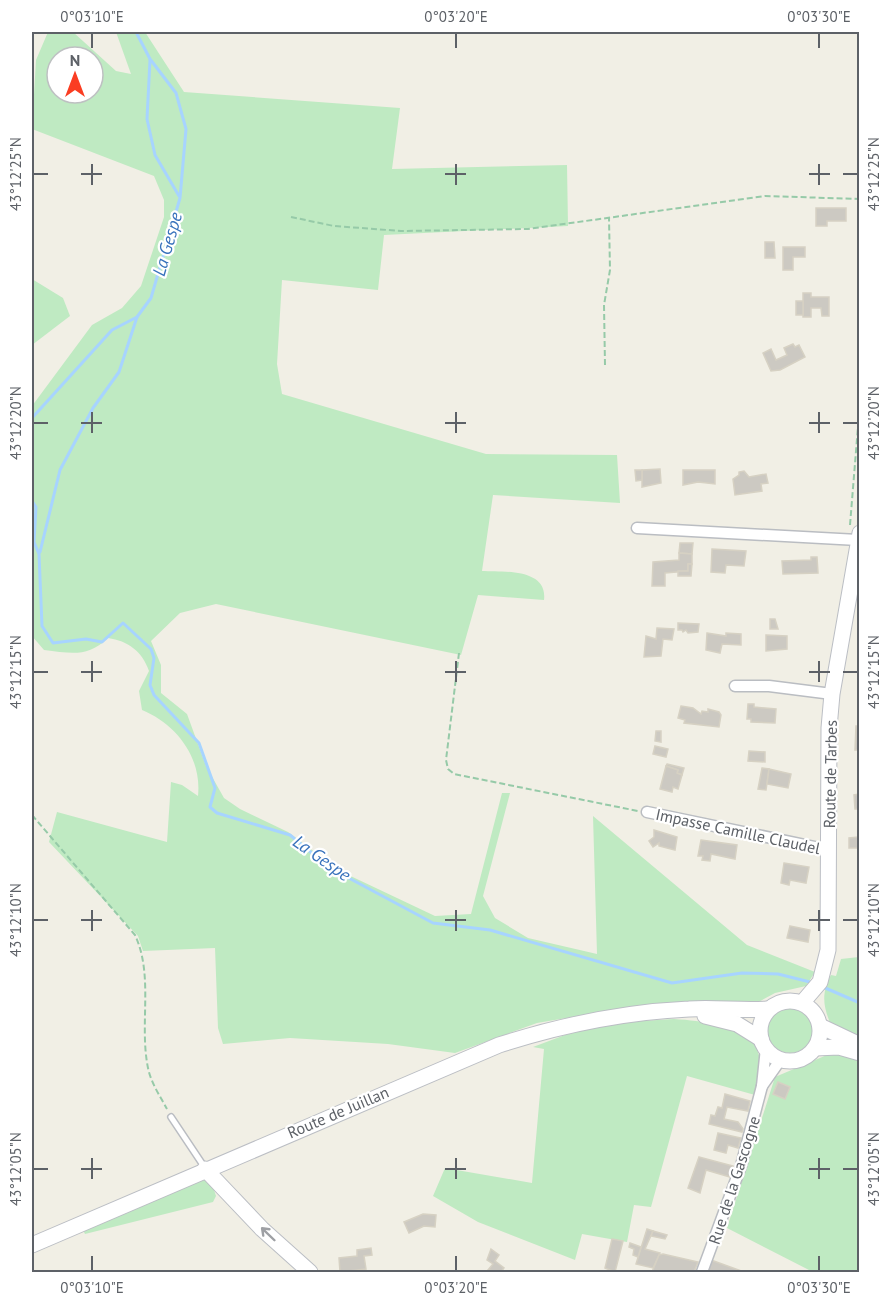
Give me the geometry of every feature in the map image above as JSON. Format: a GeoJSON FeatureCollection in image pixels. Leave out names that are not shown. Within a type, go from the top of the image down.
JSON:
{"type":"FeatureCollection","features":[{"type":"Feature","properties":{"kind":"main road","name":"Route de Tarbes"},"geometry":{"type":"LineString","coordinates":[[802,1003],[820,982],[828,950],[829,728],[832,694],[859,537]]}},
{"type":"Feature","properties":{"kind":"main road"},"geometry":{"type":"LineString","coordinates":[[785,1001],[802,1003],[816,1014],[820,1026],[815,1048],[802,1059],[781,1059],[764,1043],[760,1028],[767,1009],[785,1001]]}},
{"type":"Feature","properties":{"kind":"main road","name":"Route de Juillan"},"geometry":{"type":"LineString","coordinates":[[32,1245],[499,1045],[552,1028],[655,1011],[692,1008],[743,1011],[767,1009]]}},
{"type":"Feature","properties":{"kind":"main road","name":"Route de Juillan"},"geometry":{"type":"LineString","coordinates":[[655,1011],[711,1017],[737,1024],[764,1043]]}},
{"type":"Feature","properties":{"kind":"main road"},"geometry":{"type":"LineString","coordinates":[[820,1026],[860,1045]]}},
{"type":"Feature","properties":{"kind":"main road"},"geometry":{"type":"LineString","coordinates":[[815,1048],[839,1047],[860,1053]]}},
{"type":"Feature","properties":{"kind":"main road"},"geometry":{"type":"LineString","coordinates":[[205,1169],[310,1272]]}},
{"type":"Feature","properties":{"kind":"street","name":"Route de Tarbes"},"geometry":{"type":"LineString","coordinates":[[637,528],[761,536],[859,537]]}},
{"type":"Feature","properties":{"kind":"street"},"geometry":{"type":"LineString","coordinates":[[735,686],[769,686],[832,694]]}},
{"type":"Feature","properties":{"kind":"street","name":"Impasse Camille Claudel"},"geometry":{"type":"LineString","coordinates":[[647,812],[829,850]]}},
{"type":"Feature","properties":{"kind":"street","name":"Rue de la Gascogne"},"geometry":{"type":"LineString","coordinates":[[702,1272],[741,1166],[762,1086],[764,1043]]}},
{"type":"Feature","properties":{"kind":"street","name":"Rue de la Gascogne"},"geometry":{"type":"LineString","coordinates":[[762,1086],[781,1059]]}},
{"type":"Feature","properties":{"kind":"lane"},"geometry":{"type":"LineString","coordinates":[[171,1117],[205,1169]]}},
{"type":"Feature","properties":{"kind":"path"},"geometry":{"type":"LineString","coordinates":[[291,217],[325,224],[401,231],[538,228],[765,196],[860,199]]}},
{"type":"Feature","properties":{"kind":"path"},"geometry":{"type":"LineString","coordinates":[[605,365],[604,305],[610,270],[609,218]]}},
{"type":"Feature","properties":{"kind":"path"},"geometry":{"type":"LineString","coordinates":[[459,653],[446,760],[448,770],[464,776],[647,812]]}},
{"type":"Feature","properties":{"kind":"path"},"geometry":{"type":"LineString","coordinates":[[32,815],[135,935],[144,953],[144,1033],[148,1068],[171,1117]]}},
{"type":"Feature","properties":{"kind":"green space"},"geometry":{"type":"Polygon","coordinates":[[[48,32],[73,32],[87,45],[45,45],[45,105],[105,105],[105,61],[116,71],[131,74],[116,32],[145,32],[184,92],[400,108],[392,169],[567,165],[568,226],[384,235],[378,290],[282,280],[277,364],[282,394],[486,454],[617,455],[620,503],[493,495],[482,571],[511,572],[531,577],[539,582],[544,600],[478,595],[461,655],[216,604],[180,613],[151,641],[161,665],[161,693],[187,714],[206,766],[224,798],[240,809],[288,832],[340,871],[435,916],[471,914],[502,793],[510,793],[483,896],[495,918],[528,938],[597,954],[593,816],[747,945],[815,972],[806,986],[775,993],[753,1005],[637,1006],[537,1023],[455,1053],[388,1044],[290,1038],[223,1044],[218,1028],[215,948],[143,951],[138,936],[49,842],[57,812],[167,842],[171,782],[182,785],[198,796],[198,782],[191,755],[176,733],[166,724],[142,710],[139,691],[149,671],[133,648],[128,644],[108,638],[93,649],[78,653],[44,650],[32,636],[32,406],[92,325],[122,308],[141,286],[164,217],[164,200],[154,176],[32,129],[36,60],[48,32]]]}},
{"type":"Feature","properties":{"kind":"green space"},"geometry":{"type":"Polygon","coordinates":[[[32,279],[63,298],[70,316],[32,345],[32,279]]]}},
{"type":"Feature","properties":{"kind":"green space"},"geometry":{"type":"Polygon","coordinates":[[[859,957],[859,1039],[831,1025],[824,1000],[828,982],[831,975],[836,976],[841,959],[859,957]]]}},
{"type":"Feature","properties":{"kind":"green space"},"geometry":{"type":"Polygon","coordinates":[[[790,1005],[807,1012],[814,1029],[807,1046],[790,1053],[773,1046],[766,1029],[773,1012],[790,1005]]]}},
{"type":"Feature","properties":{"kind":"green space"},"geometry":{"type":"Polygon","coordinates":[[[674,1019],[716,1025],[755,1042],[760,1059],[755,1095],[687,1076],[651,1207],[634,1205],[627,1242],[582,1234],[575,1260],[478,1222],[433,1196],[445,1168],[532,1183],[544,1049],[533,1047],[573,1032],[625,1022],[674,1019]]]}},
{"type":"Feature","properties":{"kind":"green space"},"geometry":{"type":"Polygon","coordinates":[[[834,1052],[859,1057],[859,1272],[807,1272],[809,1270],[727,1228],[775,1077],[834,1052]]]}},
{"type":"Feature","properties":{"kind":"green space"},"geometry":{"type":"Polygon","coordinates":[[[205,1180],[212,1184],[216,1196],[213,1202],[85,1234],[83,1230],[198,1181],[205,1180]]]}},
{"type":"Feature","properties":{"kind":"building"},"geometry":{"type":"Polygon","coordinates":[[[816,208],[846,208],[846,221],[827,221],[827,226],[816,226],[816,208]]]}},
{"type":"Feature","properties":{"kind":"building"},"geometry":{"type":"Polygon","coordinates":[[[765,242],[774,242],[775,258],[765,258],[765,242]]]}},
{"type":"Feature","properties":{"kind":"building"},"geometry":{"type":"Polygon","coordinates":[[[783,247],[805,247],[805,257],[793,257],[793,270],[783,270],[783,247]]]}},
{"type":"Feature","properties":{"kind":"building"},"geometry":{"type":"Polygon","coordinates":[[[803,293],[811,293],[811,297],[829,297],[829,316],[822,316],[821,308],[811,308],[811,317],[803,317],[803,293]]]}},
{"type":"Feature","properties":{"kind":"building"},"geometry":{"type":"Polygon","coordinates":[[[796,301],[803,301],[803,315],[796,315],[796,301]]]}},
{"type":"Feature","properties":{"kind":"building"},"geometry":{"type":"Polygon","coordinates":[[[793,344],[795,347],[799,345],[805,357],[780,370],[771,371],[763,353],[771,349],[776,360],[787,355],[784,348],[793,344]]]}},
{"type":"Feature","properties":{"kind":"building"},"geometry":{"type":"Polygon","coordinates":[[[660,469],[661,483],[642,487],[642,470],[660,469]]]}},
{"type":"Feature","properties":{"kind":"building"},"geometry":{"type":"Polygon","coordinates":[[[635,470],[642,470],[642,480],[636,481],[635,470]]]}},
{"type":"Feature","properties":{"kind":"building"},"geometry":{"type":"Polygon","coordinates":[[[683,470],[715,470],[715,484],[698,482],[683,485],[683,470]]]}},
{"type":"Feature","properties":{"kind":"building"},"geometry":{"type":"Polygon","coordinates":[[[744,471],[749,477],[766,474],[768,483],[761,484],[762,491],[735,495],[733,479],[739,475],[739,472],[744,471]]]}},
{"type":"Feature","properties":{"kind":"building"},"geometry":{"type":"Polygon","coordinates":[[[680,543],[693,543],[692,554],[679,553],[680,543]]]}},
{"type":"Feature","properties":{"kind":"building"},"geometry":{"type":"Polygon","coordinates":[[[712,549],[746,551],[744,566],[726,565],[725,573],[711,572],[712,549]]]}},
{"type":"Feature","properties":{"kind":"building"},"geometry":{"type":"Polygon","coordinates":[[[679,553],[692,554],[692,564],[688,564],[688,571],[665,573],[665,586],[652,586],[653,562],[679,560],[679,553]]]}},
{"type":"Feature","properties":{"kind":"building"},"geometry":{"type":"Polygon","coordinates":[[[811,557],[817,557],[818,573],[783,574],[782,561],[811,560],[811,557]]]}},
{"type":"Feature","properties":{"kind":"building"},"geometry":{"type":"Polygon","coordinates":[[[688,564],[692,564],[691,576],[678,576],[678,571],[688,571],[688,564]]]}},
{"type":"Feature","properties":{"kind":"building"},"geometry":{"type":"Polygon","coordinates":[[[770,619],[775,619],[778,629],[770,629],[770,619]]]}},
{"type":"Feature","properties":{"kind":"building"},"geometry":{"type":"Polygon","coordinates":[[[678,623],[699,624],[698,632],[688,633],[686,630],[683,632],[678,630],[678,623]]]}},
{"type":"Feature","properties":{"kind":"building"},"geometry":{"type":"Polygon","coordinates":[[[657,628],[674,629],[672,640],[663,639],[661,656],[644,657],[646,636],[656,639],[657,628]]]}},
{"type":"Feature","properties":{"kind":"building"},"geometry":{"type":"Polygon","coordinates":[[[707,633],[726,636],[726,633],[741,634],[741,645],[722,644],[720,653],[706,650],[707,633]]]}},
{"type":"Feature","properties":{"kind":"building"},"geometry":{"type":"Polygon","coordinates":[[[766,635],[787,636],[787,649],[766,651],[766,635]]]}},
{"type":"Feature","properties":{"kind":"building"},"geometry":{"type":"Polygon","coordinates":[[[748,704],[754,704],[754,707],[776,709],[775,723],[751,722],[751,719],[747,719],[748,704]]]}},
{"type":"Feature","properties":{"kind":"building"},"geometry":{"type":"Polygon","coordinates":[[[681,706],[693,708],[701,714],[702,711],[708,712],[708,709],[719,712],[721,715],[719,727],[684,723],[685,720],[678,718],[681,706]]]}},
{"type":"Feature","properties":{"kind":"building"},"geometry":{"type":"Polygon","coordinates":[[[856,726],[860,726],[860,750],[855,750],[856,726]]]}},
{"type":"Feature","properties":{"kind":"building"},"geometry":{"type":"Polygon","coordinates":[[[656,731],[661,731],[661,742],[655,741],[656,731]]]}},
{"type":"Feature","properties":{"kind":"building"},"geometry":{"type":"Polygon","coordinates":[[[655,746],[668,749],[666,757],[653,754],[655,746]]]}},
{"type":"Feature","properties":{"kind":"building"},"geometry":{"type":"Polygon","coordinates":[[[749,751],[765,752],[765,762],[748,761],[749,751]]]}},
{"type":"Feature","properties":{"kind":"building"},"geometry":{"type":"Polygon","coordinates":[[[667,764],[684,768],[682,775],[677,773],[678,770],[666,766],[667,764]]]}},
{"type":"Feature","properties":{"kind":"building"},"geometry":{"type":"Polygon","coordinates":[[[666,766],[678,770],[677,773],[682,775],[678,789],[673,787],[672,792],[660,789],[666,766]]]}},
{"type":"Feature","properties":{"kind":"building"},"geometry":{"type":"Polygon","coordinates":[[[762,768],[769,769],[766,790],[758,789],[762,768]]]}},
{"type":"Feature","properties":{"kind":"building"},"geometry":{"type":"Polygon","coordinates":[[[769,769],[791,774],[788,788],[767,784],[769,769]]]}},
{"type":"Feature","properties":{"kind":"building"},"geometry":{"type":"Polygon","coordinates":[[[860,794],[860,809],[855,809],[854,795],[860,794]]]}},
{"type":"Feature","properties":{"kind":"building"},"geometry":{"type":"Polygon","coordinates":[[[654,830],[677,837],[675,850],[659,846],[659,843],[653,847],[649,841],[654,837],[654,830]]]}},
{"type":"Feature","properties":{"kind":"building"},"geometry":{"type":"Polygon","coordinates":[[[858,837],[859,848],[849,848],[849,838],[858,837]]]}},
{"type":"Feature","properties":{"kind":"building"},"geometry":{"type":"Polygon","coordinates":[[[701,840],[737,845],[735,859],[711,854],[710,861],[702,860],[703,856],[698,856],[701,840]]]}},
{"type":"Feature","properties":{"kind":"building"},"geometry":{"type":"Polygon","coordinates":[[[784,863],[809,867],[806,883],[790,880],[789,885],[781,883],[784,863]]]}},
{"type":"Feature","properties":{"kind":"building"},"geometry":{"type":"Polygon","coordinates":[[[790,926],[810,930],[808,942],[787,938],[790,926]]]}},
{"type":"Feature","properties":{"kind":"building"},"geometry":{"type":"Polygon","coordinates":[[[778,1082],[790,1087],[785,1099],[773,1094],[778,1082]]]}},
{"type":"Feature","properties":{"kind":"building"},"geometry":{"type":"Polygon","coordinates":[[[725,1094],[750,1101],[748,1111],[727,1107],[724,1119],[738,1122],[743,1129],[742,1132],[709,1124],[711,1115],[715,1116],[718,1107],[722,1108],[725,1094]]]}},
{"type":"Feature","properties":{"kind":"building"},"geometry":{"type":"Polygon","coordinates":[[[718,1133],[741,1138],[738,1148],[728,1145],[726,1153],[714,1150],[718,1133]]]}},
{"type":"Feature","properties":{"kind":"building"},"geometry":{"type":"Polygon","coordinates":[[[699,1157],[733,1166],[730,1177],[706,1170],[700,1193],[688,1188],[699,1157]]]}},
{"type":"Feature","properties":{"kind":"building"},"geometry":{"type":"Polygon","coordinates":[[[423,1214],[436,1215],[435,1227],[424,1226],[409,1233],[404,1222],[423,1214]]]}},
{"type":"Feature","properties":{"kind":"building"},"geometry":{"type":"Polygon","coordinates":[[[647,1229],[653,1231],[645,1249],[660,1253],[653,1268],[636,1264],[647,1229]]]}},
{"type":"Feature","properties":{"kind":"building"},"geometry":{"type":"Polygon","coordinates":[[[653,1231],[667,1235],[665,1239],[651,1236],[653,1231]]]}},
{"type":"Feature","properties":{"kind":"building"},"geometry":{"type":"Polygon","coordinates":[[[612,1239],[623,1241],[615,1272],[605,1268],[612,1239]]]}},
{"type":"Feature","properties":{"kind":"building"},"geometry":{"type":"Polygon","coordinates":[[[630,1243],[641,1247],[638,1257],[633,1255],[634,1249],[629,1247],[630,1243]]]}},
{"type":"Feature","properties":{"kind":"building"},"geometry":{"type":"Polygon","coordinates":[[[371,1248],[372,1255],[364,1256],[366,1269],[340,1272],[339,1258],[357,1256],[357,1250],[371,1248]]]}},
{"type":"Feature","properties":{"kind":"building"},"geometry":{"type":"Polygon","coordinates":[[[491,1249],[499,1255],[495,1261],[504,1268],[501,1272],[488,1270],[493,1264],[487,1260],[491,1249]]]}},
{"type":"Feature","properties":{"kind":"building"},"geometry":{"type":"Polygon","coordinates":[[[659,1255],[698,1262],[694,1272],[652,1272],[659,1255]]]}},
{"type":"Feature","properties":{"kind":"building"},"geometry":{"type":"Polygon","coordinates":[[[711,1260],[744,1272],[707,1271],[711,1260]]]}},
{"type":"Feature","properties":{"kind":"waterway","name":"La Gespe"},"geometry":{"type":"LineString","coordinates":[[32,418],[112,330],[137,317],[151,298],[180,198],[186,129],[176,93],[150,59],[136,32]]}},
{"type":"Feature","properties":{"kind":"waterway"},"geometry":{"type":"LineString","coordinates":[[150,60],[147,119],[155,155],[179,196]]}},
{"type":"Feature","properties":{"kind":"waterway"},"geometry":{"type":"LineString","coordinates":[[40,552],[60,470],[93,408],[119,372],[137,317]]}},
{"type":"Feature","properties":{"kind":"waterway","name":"La Gespe"},"geometry":{"type":"LineString","coordinates":[[32,501],[36,507],[34,542],[39,554],[42,626],[53,643],[86,639],[102,642],[123,623],[151,649],[154,658],[150,685],[154,695],[199,743],[215,788],[210,807],[217,813],[290,835],[330,868],[433,923],[490,930],[672,983],[742,973],[778,974],[814,983]]}},
{"type":"Feature","properties":{"kind":"waterway","name":"La Gespe"},"geometry":{"type":"LineString","coordinates":[[823,987],[860,1003]]}}]}
